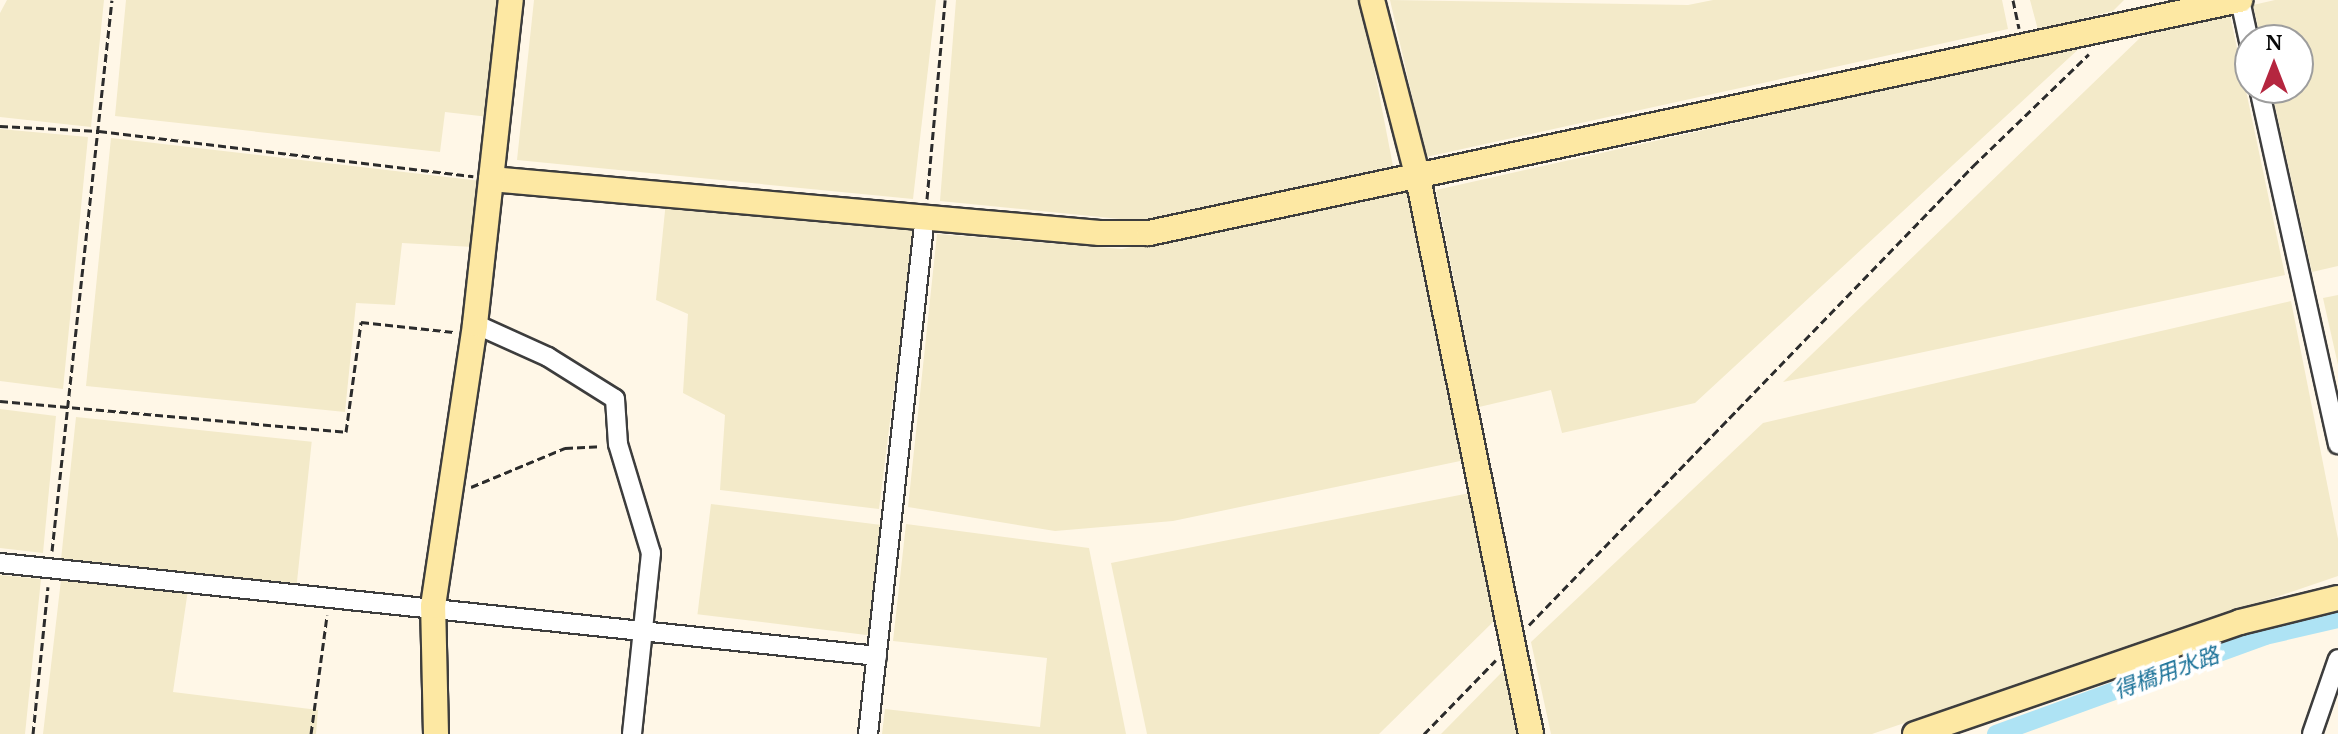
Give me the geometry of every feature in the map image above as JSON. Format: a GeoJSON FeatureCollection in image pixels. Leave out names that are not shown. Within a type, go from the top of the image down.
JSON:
{"type":"FeatureCollection","features":[{"type":"Feature","properties":{"kind":"street"},"geometry":{"type":"LineString","coordinates":[[436,734],[433,606],[474,329],[511,0]]}},
{"type":"Feature","properties":{"kind":"street"},"geometry":{"type":"LineString","coordinates":[[1372,0],[1418,178],[1531,734]]}},
{"type":"Feature","properties":{"kind":"street"},"geometry":{"type":"LineString","coordinates":[[491,179],[1100,233],[1149,233],[2240,0],[2245,24]]}},
{"type":"Feature","properties":{"kind":"street"},"geometry":{"type":"LineString","coordinates":[[2263,104],[2338,444]]}},
{"type":"Feature","properties":{"kind":"street"},"geometry":{"type":"LineString","coordinates":[[868,734],[925,216]]}},
{"type":"Feature","properties":{"kind":"street"},"geometry":{"type":"LineString","coordinates":[[474,329],[548,357],[615,399],[618,444],[651,553],[632,734]]}},
{"type":"Feature","properties":{"kind":"street"},"geometry":{"type":"LineString","coordinates":[[0,563],[433,606],[877,656]]}},
{"type":"Feature","properties":{"kind":"street"},"geometry":{"type":"LineString","coordinates":[[1915,734],[2240,622],[2338,598]]}},
{"type":"Feature","properties":{"kind":"street"},"geometry":{"type":"LineString","coordinates":[[2312,734],[2338,659]]}},
{"type":"Feature","properties":{"kind":"path"},"geometry":{"type":"LineString","coordinates":[[33,734],[112,0]]}},
{"type":"Feature","properties":{"kind":"path"},"geometry":{"type":"LineString","coordinates":[[925,216],[945,0]]}},
{"type":"Feature","properties":{"kind":"path"},"geometry":{"type":"LineString","coordinates":[[2013,0],[2024,48]]}},
{"type":"Feature","properties":{"kind":"path"},"geometry":{"type":"LineString","coordinates":[[1424,734],[1973,166],[2117,27]]}},
{"type":"Feature","properties":{"kind":"path"},"geometry":{"type":"LineString","coordinates":[[0,126],[99,131],[491,179]]}},
{"type":"Feature","properties":{"kind":"path"},"geometry":{"type":"LineString","coordinates":[[0,401],[346,432],[361,322],[474,329]]}},
{"type":"Feature","properties":{"kind":"path"},"geometry":{"type":"LineString","coordinates":[[449,497],[565,448],[618,444]]}},
{"type":"Feature","properties":{"kind":"path"},"geometry":{"type":"LineString","coordinates":[[311,734],[330,597]]}},
{"type":"Feature","properties":{"kind":"shaded area"},"geometry":{"type":"Polygon","coordinates":[[[7,0],[104,0],[91,127],[0,117],[0,13],[7,0]]]}},
{"type":"Feature","properties":{"kind":"shaded area"},"geometry":{"type":"Polygon","coordinates":[[[126,0],[498,0],[489,117],[445,112],[440,152],[115,116],[126,0]]]}},
{"type":"Feature","properties":{"kind":"shaded area"},"geometry":{"type":"Polygon","coordinates":[[[534,0],[936,0],[913,199],[517,160],[534,0]]]}},
{"type":"Feature","properties":{"kind":"shaded area"},"geometry":{"type":"Polygon","coordinates":[[[956,0],[1361,0],[1393,166],[1140,221],[940,201],[956,0]]]}},
{"type":"Feature","properties":{"kind":"shaded area"},"geometry":{"type":"Polygon","coordinates":[[[1390,0],[1688,5],[1713,0],[2002,0],[2008,29],[1426,157],[1390,0]]]}},
{"type":"Feature","properties":{"kind":"shaded area"},"geometry":{"type":"Polygon","coordinates":[[[2030,0],[2124,0],[2113,11],[2038,30],[2030,0]]]}},
{"type":"Feature","properties":{"kind":"shaded area"},"geometry":{"type":"Polygon","coordinates":[[[2275,0],[2338,0],[2338,266],[2312,272],[2275,104],[2314,104],[2314,24],[2257,24],[2253,5],[2275,0]]]}},
{"type":"Feature","properties":{"kind":"shaded area"},"geometry":{"type":"Polygon","coordinates":[[[2230,15],[2234,34],[2234,104],[2249,104],[2285,275],[1783,382],[2142,36],[2230,15]]]}},
{"type":"Feature","properties":{"kind":"shaded area"},"geometry":{"type":"Polygon","coordinates":[[[2083,45],[1695,403],[1562,433],[1551,390],[1479,407],[1436,190],[2083,45]]]}},
{"type":"Feature","properties":{"kind":"shaded area"},"geometry":{"type":"Polygon","coordinates":[[[0,129],[88,137],[63,389],[0,381],[0,129]]]}},
{"type":"Feature","properties":{"kind":"shaded area"},"geometry":{"type":"Polygon","coordinates":[[[111,138],[481,181],[473,247],[402,243],[395,305],[356,303],[345,412],[86,386],[111,138]]]}},
{"type":"Feature","properties":{"kind":"shaded area"},"geometry":{"type":"Polygon","coordinates":[[[1407,192],[1465,460],[1173,521],[1055,531],[908,507],[937,234],[1122,249],[1407,192]]]}},
{"type":"Feature","properties":{"kind":"shaded area"},"geometry":{"type":"Polygon","coordinates":[[[666,201],[914,230],[879,509],[720,490],[725,415],[683,393],[688,314],[656,300],[666,201]]]}},
{"type":"Feature","properties":{"kind":"shaded area"},"geometry":{"type":"Polygon","coordinates":[[[2338,295],[2338,365],[2323,298],[2338,295]]]}},
{"type":"Feature","properties":{"kind":"shaded area"},"geometry":{"type":"Polygon","coordinates":[[[2291,301],[2338,539],[2338,576],[1872,734],[1551,734],[1531,642],[1763,423],[2291,301]]]}},
{"type":"Feature","properties":{"kind":"shaded area"},"geometry":{"type":"Polygon","coordinates":[[[0,409],[56,416],[43,553],[0,548],[0,409]]]}},
{"type":"Feature","properties":{"kind":"shaded area"},"geometry":{"type":"Polygon","coordinates":[[[76,417],[312,442],[297,585],[61,560],[76,417]]]}},
{"type":"Feature","properties":{"kind":"shaded area"},"geometry":{"type":"Polygon","coordinates":[[[1470,493],[1495,620],[1379,734],[1147,734],[1111,563],[1470,493]]]}},
{"type":"Feature","properties":{"kind":"shaded area"},"geometry":{"type":"Polygon","coordinates":[[[711,504],[882,525],[868,635],[697,614],[711,504]]]}},
{"type":"Feature","properties":{"kind":"shaded area"},"geometry":{"type":"Polygon","coordinates":[[[906,524],[1089,548],[1126,734],[882,734],[885,709],[1040,727],[1047,658],[893,641],[906,524]]]}},
{"type":"Feature","properties":{"kind":"shaded area"},"geometry":{"type":"Polygon","coordinates":[[[0,575],[41,579],[25,734],[0,734],[0,575]]]}},
{"type":"Feature","properties":{"kind":"shaded area"},"geometry":{"type":"Polygon","coordinates":[[[61,580],[189,583],[173,692],[318,710],[316,734],[43,734],[61,580]]]}},
{"type":"Feature","properties":{"kind":"shaded area"},"geometry":{"type":"Polygon","coordinates":[[[1506,668],[1521,734],[1441,734],[1506,668]]]}},
{"type":"Feature","properties":{"kind":"waterway","name":"得橋用水路"},"geometry":{"type":"LineString","coordinates":[[1996,734],[2265,636],[2338,619]]}}]}
